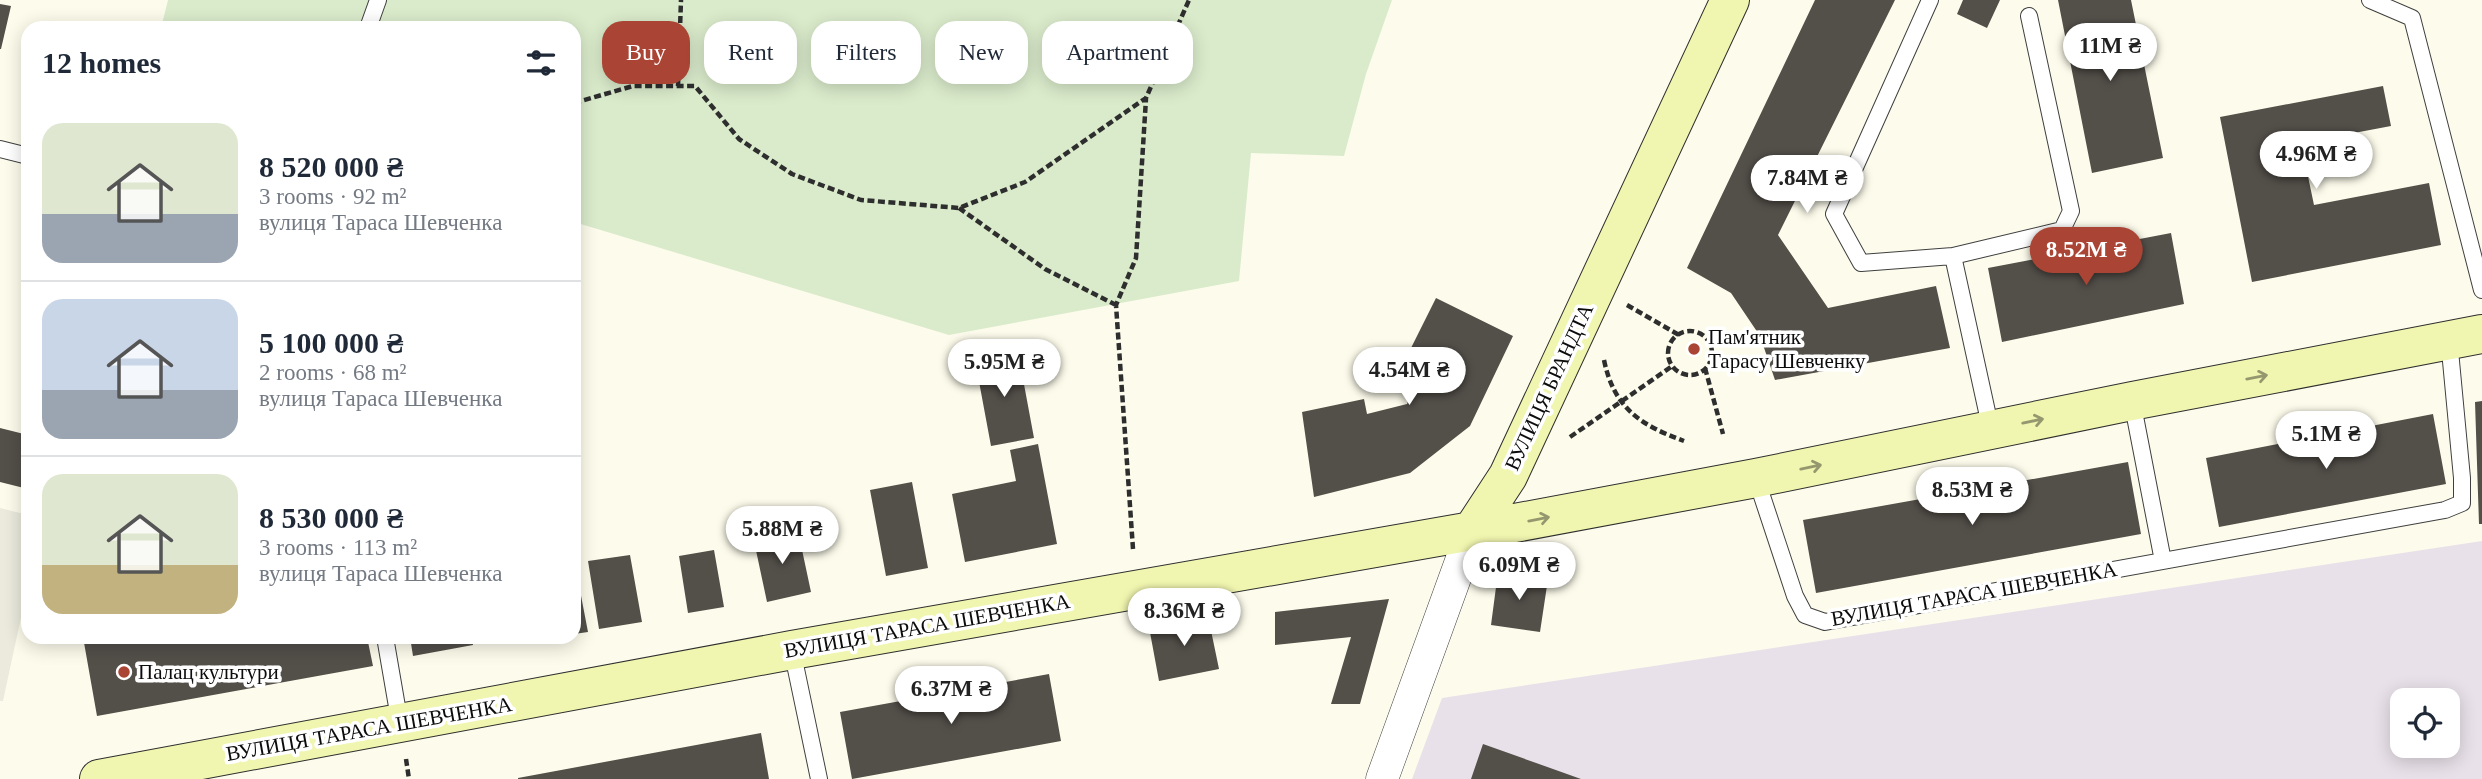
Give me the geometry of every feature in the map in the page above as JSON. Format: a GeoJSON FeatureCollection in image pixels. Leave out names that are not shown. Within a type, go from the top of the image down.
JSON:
{"type":"FeatureCollection","features":[{"type":"Feature","properties":{"kind":"main road","name":"ВУЛИЦЯ БРАНДТА"},"geometry":{"type":"LineString","coordinates":[[1472,531],[1507,476],[1730,0]]}},
{"type":"Feature","properties":{"kind":"main road","name":"ВУЛИЦЯ ТАРАСА ШЕВЧЕНКА"},"geometry":{"type":"LineString","coordinates":[[99,779],[792,650],[1472,531],[1756,478],[2132,401],[2465,337]]}},
{"type":"Feature","properties":{"kind":"street","name":"ВУЛИЦЯ БРАНДТА"},"geometry":{"type":"LineString","coordinates":[[1382,779],[1472,531]]}},
{"type":"Feature","properties":{"kind":"lane"},"geometry":{"type":"LineString","coordinates":[[371,21],[378,0]]}},
{"type":"Feature","properties":{"kind":"lane"},"geometry":{"type":"LineString","coordinates":[[1930,0],[1834,214],[1861,263],[1953,256],[2062,230],[2071,211],[2029,16]]}},
{"type":"Feature","properties":{"kind":"lane"},"geometry":{"type":"LineString","coordinates":[[2370,0],[2412,18],[2482,290]]}},
{"type":"Feature","properties":{"kind":"lane"},"geometry":{"type":"LineString","coordinates":[[0,149],[21,154]]}},
{"type":"Feature","properties":{"kind":"lane"},"geometry":{"type":"LineString","coordinates":[[1953,256],[1991,430]]}},
{"type":"Feature","properties":{"kind":"lane","name":"ВУЛИЦЯ ТАРАСА ШЕВЧЕНКА"},"geometry":{"type":"LineString","coordinates":[[1756,478],[1795,596],[1805,615],[1825,622],[2445,510],[2462,503],[2465,337]]}},
{"type":"Feature","properties":{"kind":"lane"},"geometry":{"type":"LineString","coordinates":[[2132,401],[2163,561]]}},
{"type":"Feature","properties":{"kind":"lane"},"geometry":{"type":"LineString","coordinates":[[386,644],[400,724]]}},
{"type":"Feature","properties":{"kind":"lane"},"geometry":{"type":"LineString","coordinates":[[792,650],[819,779]]}},
{"type":"Feature","properties":{"kind":"path"},"geometry":{"type":"LineString","coordinates":[[678,86],[681,0]]}},
{"type":"Feature","properties":{"kind":"path"},"geometry":{"type":"LineString","coordinates":[[1133,549],[1116,305],[1136,257],[1146,99],[1189,0]]}},
{"type":"Feature","properties":{"kind":"path"},"geometry":{"type":"LineString","coordinates":[[581,101],[633,86],[695,86],[739,139],[792,174],[860,200],[958,208],[1025,182],[1146,99]]}},
{"type":"Feature","properties":{"kind":"path"},"geometry":{"type":"LineString","coordinates":[[958,208],[1045,269],[1116,305]]}},
{"type":"Feature","properties":{"kind":"path"},"geometry":{"type":"LineString","coordinates":[[1621,301],[1679,335]]}},
{"type":"Feature","properties":{"kind":"path"},"geometry":{"type":"LineString","coordinates":[[1706,369],[1692,375],[1679,372],[1671,367],[1669,346],[1679,335],[1692,331],[1705,336],[1709,342],[1712,356],[1706,369],[1723,434]]}},
{"type":"Feature","properties":{"kind":"path"},"geometry":{"type":"LineString","coordinates":[[1604,351],[1609,382],[1620,402],[1659,432],[1685,441]]}},
{"type":"Feature","properties":{"kind":"path"},"geometry":{"type":"LineString","coordinates":[[1566,439],[1671,367]]}},
{"type":"Feature","properties":{"kind":"shaded area"},"geometry":{"type":"Polygon","coordinates":[[[0,508],[21,513],[21,617],[3,701],[0,701],[0,508]]]}},
{"type":"Feature","properties":{"kind":"shaded area"},"geometry":{"type":"Polygon","coordinates":[[[2482,541],[2482,779],[1412,779],[1442,698],[2482,541]]]}},
{"type":"Feature","properties":{"kind":"green space"},"geometry":{"type":"Polygon","coordinates":[[[168,0],[1392,0],[1366,74],[1344,156],[1251,153],[1239,281],[949,335],[581,224],[581,21],[163,21],[168,0]]]}},
{"type":"Feature","properties":{"kind":"building"},"geometry":{"type":"Polygon","coordinates":[[[1815,0],[1895,0],[1778,235],[1828,308],[1936,286],[1950,348],[1775,380],[1760,336],[1731,293],[1687,268],[1815,0]]]}},
{"type":"Feature","properties":{"kind":"building"},"geometry":{"type":"Polygon","coordinates":[[[1963,0],[2000,0],[1987,28],[1957,14],[1963,0]]]}},
{"type":"Feature","properties":{"kind":"building"},"geometry":{"type":"Polygon","coordinates":[[[2058,0],[2131,0],[2163,158],[2092,173],[2058,0]]]}},
{"type":"Feature","properties":{"kind":"building"},"geometry":{"type":"Polygon","coordinates":[[[0,4],[11,6],[1,49],[0,49],[0,4]]]}},
{"type":"Feature","properties":{"kind":"building"},"geometry":{"type":"Polygon","coordinates":[[[2383,86],[2391,126],[2301,143],[2314,205],[2429,183],[2441,245],[2252,282],[2220,117],[2383,86]]]}},
{"type":"Feature","properties":{"kind":"building"},"geometry":{"type":"Polygon","coordinates":[[[2171,233],[2184,304],[2002,342],[1988,268],[2171,233]]]}},
{"type":"Feature","properties":{"kind":"building"},"geometry":{"type":"Polygon","coordinates":[[[1436,298],[1513,336],[1470,426],[1410,473],[1314,497],[1302,412],[1364,399],[1367,414],[1407,404],[1419,370],[1405,360],[1436,298]]]}},
{"type":"Feature","properties":{"kind":"building"},"geometry":{"type":"Polygon","coordinates":[[[1018,352],[1034,438],[991,446],[975,360],[1018,352]]]}},
{"type":"Feature","properties":{"kind":"building"},"geometry":{"type":"Polygon","coordinates":[[[2482,401],[2482,524],[2479,524],[2475,402],[2482,401]]]}},
{"type":"Feature","properties":{"kind":"building"},"geometry":{"type":"Polygon","coordinates":[[[2433,414],[2446,484],[2219,527],[2206,458],[2433,414]]]}},
{"type":"Feature","properties":{"kind":"building"},"geometry":{"type":"Polygon","coordinates":[[[0,428],[21,433],[21,487],[0,482],[0,428]]]}},
{"type":"Feature","properties":{"kind":"building"},"geometry":{"type":"Polygon","coordinates":[[[1038,444],[1057,544],[965,562],[952,494],[1016,481],[1010,450],[1038,444]]]}},
{"type":"Feature","properties":{"kind":"building"},"geometry":{"type":"Polygon","coordinates":[[[2128,462],[2141,534],[1816,593],[1803,520],[2128,462]]]}},
{"type":"Feature","properties":{"kind":"building"},"geometry":{"type":"Polygon","coordinates":[[[912,482],[928,568],[886,576],[870,490],[912,482]]]}},
{"type":"Feature","properties":{"kind":"building"},"geometry":{"type":"Polygon","coordinates":[[[798,531],[811,592],[767,602],[754,541],[798,531]]]}},
{"type":"Feature","properties":{"kind":"building"},"geometry":{"type":"Polygon","coordinates":[[[714,550],[724,607],[688,613],[679,556],[714,550]]]}},
{"type":"Feature","properties":{"kind":"building"},"geometry":{"type":"Polygon","coordinates":[[[630,555],[642,622],[599,629],[588,561],[630,555]]]}},
{"type":"Feature","properties":{"kind":"building"},"geometry":{"type":"Polygon","coordinates":[[[1498,572],[1548,579],[1540,632],[1491,625],[1498,572]]]}},
{"type":"Feature","properties":{"kind":"building"},"geometry":{"type":"Polygon","coordinates":[[[581,596],[588,632],[581,633],[581,596]]]}},
{"type":"Feature","properties":{"kind":"building"},"geometry":{"type":"Polygon","coordinates":[[[1389,599],[1360,704],[1331,704],[1351,637],[1275,645],[1275,612],[1389,599]]]}},
{"type":"Feature","properties":{"kind":"building"},"geometry":{"type":"Polygon","coordinates":[[[1208,616],[1219,669],[1159,681],[1149,627],[1208,616]]]}},
{"type":"Feature","properties":{"kind":"building"},"geometry":{"type":"Polygon","coordinates":[[[84,644],[368,644],[373,666],[97,716],[84,644]]]}},
{"type":"Feature","properties":{"kind":"building"},"geometry":{"type":"Polygon","coordinates":[[[411,644],[473,644],[473,645],[413,656],[411,644]]]}},
{"type":"Feature","properties":{"kind":"building"},"geometry":{"type":"Polygon","coordinates":[[[1049,674],[1061,741],[852,779],[840,712],[1049,674]]]}},
{"type":"Feature","properties":{"kind":"building"},"geometry":{"type":"Polygon","coordinates":[[[761,733],[769,779],[518,779],[518,778],[761,733]]]}},
{"type":"Feature","properties":{"kind":"building"},"geometry":{"type":"Polygon","coordinates":[[[1483,744],[1581,779],[1471,779],[1483,744]]]}},
{"type":"Feature","properties":{"kind":"place","name":"Пам'ятник Тарасу Шевченку"},"geometry":{"type":"Point","coordinates":[1694,349]}},
{"type":"Feature","properties":{"kind":"place","name":"Палац культури"},"geometry":{"type":"Point","coordinates":[124,672]}}]}
